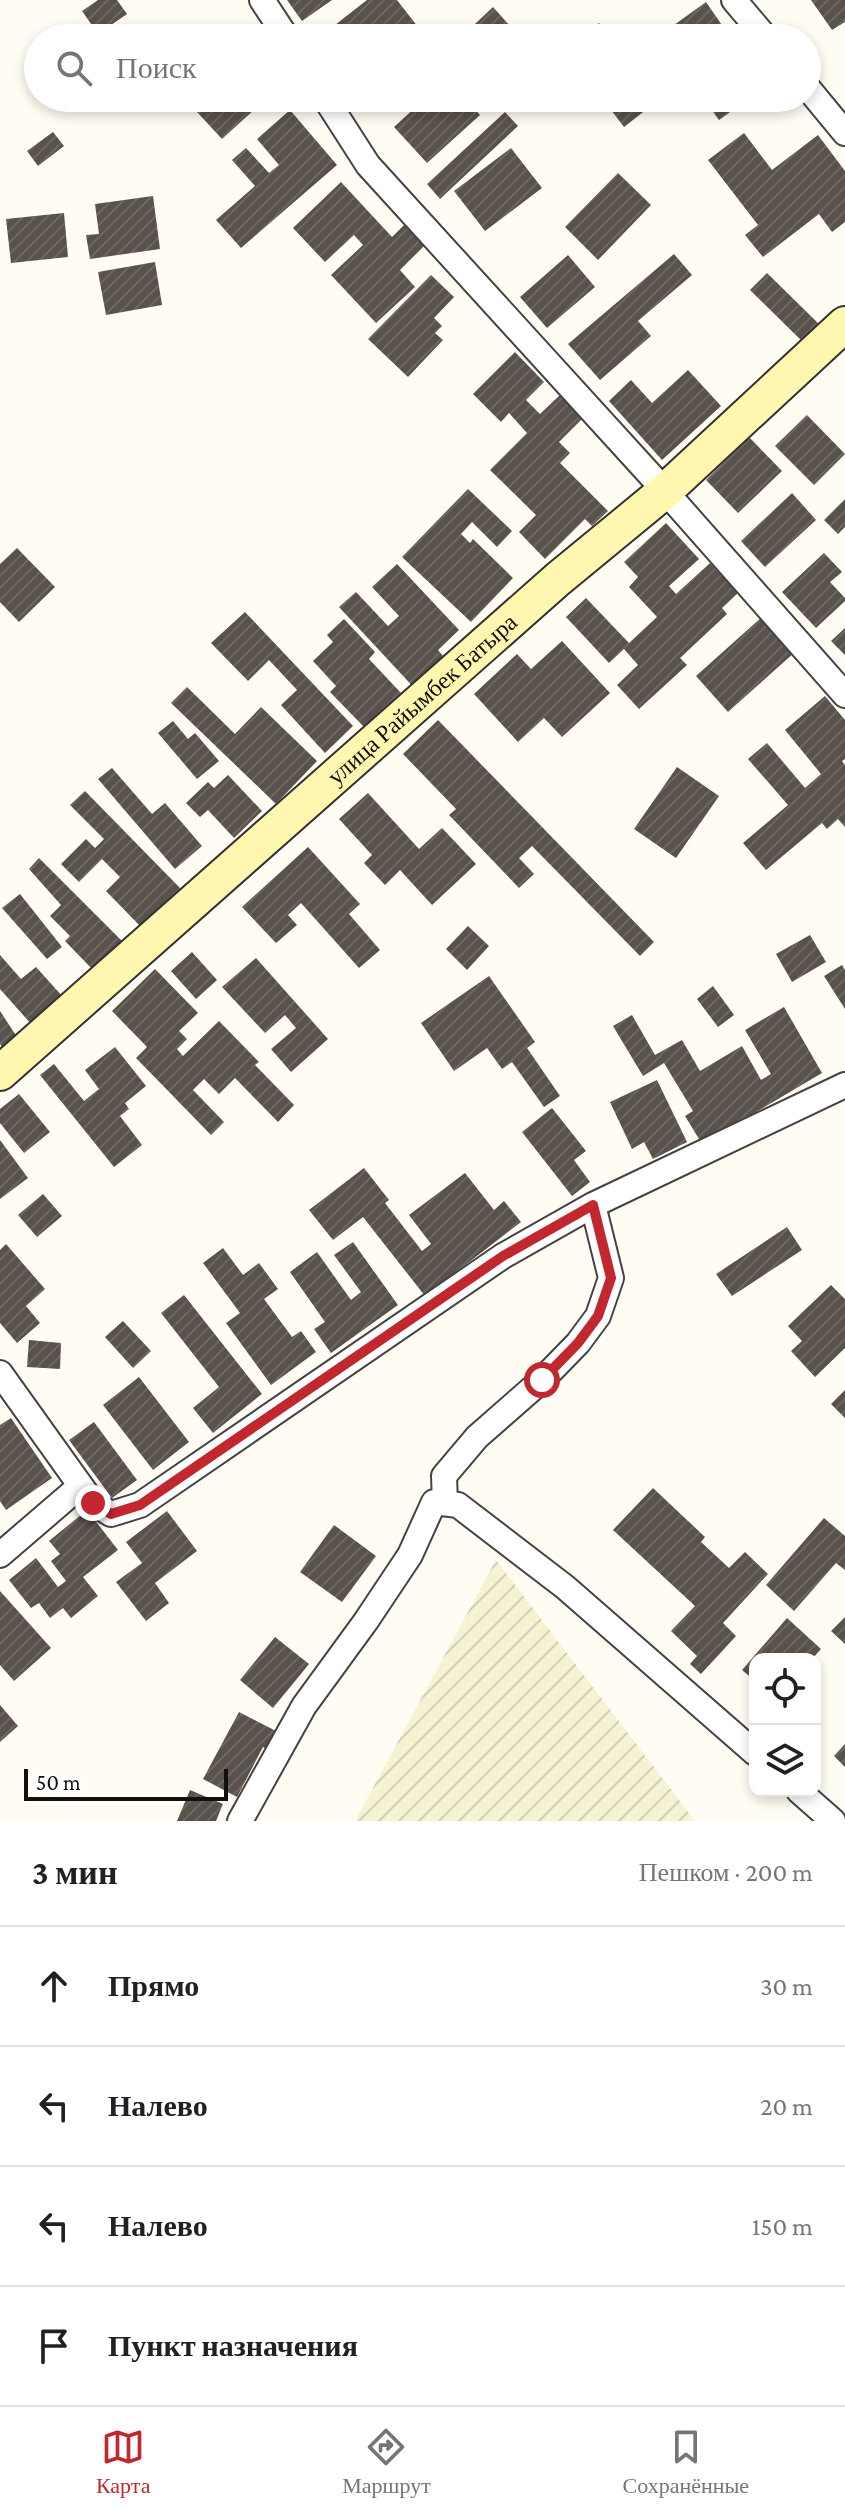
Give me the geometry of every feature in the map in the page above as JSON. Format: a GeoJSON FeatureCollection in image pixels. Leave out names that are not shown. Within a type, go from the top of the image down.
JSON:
{"type":"FeatureCollection","features":[{"type":"Feature","properties":{"kind":"street"},"geometry":{"type":"LineString","coordinates":[[262,0],[278,24]]}},
{"type":"Feature","properties":{"kind":"street"},"geometry":{"type":"LineString","coordinates":[[734,0],[754,24]]}},
{"type":"Feature","properties":{"kind":"street"},"geometry":{"type":"LineString","coordinates":[[821,104],[845,133]]}},
{"type":"Feature","properties":{"kind":"street"},"geometry":{"type":"LineString","coordinates":[[334,112],[368,165],[665,491],[845,695]]}},
{"type":"Feature","properties":{"kind":"street","name":"улица Райымбек Батыра"},"geometry":{"type":"LineString","coordinates":[[0,1073],[558,579],[665,491],[845,324]]}},
{"type":"Feature","properties":{"kind":"street"},"geometry":{"type":"LineString","coordinates":[[0,1373],[93,1503],[111,1514],[140,1505],[503,1256],[593,1205],[845,1085]]}},
{"type":"Feature","properties":{"kind":"street"},"geometry":{"type":"LineString","coordinates":[[445,1503],[444,1476],[477,1437],[542,1380],[578,1343],[598,1316],[611,1278],[593,1205]]}},
{"type":"Feature","properties":{"kind":"street"},"geometry":{"type":"LineString","coordinates":[[0,1555],[79,1487]]}},
{"type":"Feature","properties":{"kind":"street"},"geometry":{"type":"LineString","coordinates":[[240,1821],[304,1706],[410,1555],[434,1502],[458,1505],[565,1587],[749,1748]]}},
{"type":"Feature","properties":{"kind":"street"},"geometry":{"type":"LineString","coordinates":[[806,1797],[833,1821]]}},
{"type":"Feature","properties":{"kind":"shaded area"},"geometry":{"type":"Polygon","coordinates":[[[496,1560],[695,1821],[355,1821],[496,1560]]]}},
{"type":"Feature","properties":{"kind":"building"},"geometry":{"type":"Polygon","coordinates":[[[98,0],[117,0],[127,14],[112,24],[91,24],[82,11],[98,0]]]}},
{"type":"Feature","properties":{"kind":"building"},"geometry":{"type":"Polygon","coordinates":[[[287,0],[332,0],[302,21],[287,0]]]}},
{"type":"Feature","properties":{"kind":"building"},"geometry":{"type":"Polygon","coordinates":[[[367,0],[397,0],[416,24],[336,24],[367,0]]]}},
{"type":"Feature","properties":{"kind":"building"},"geometry":{"type":"Polygon","coordinates":[[[811,0],[845,0],[845,22],[832,30],[811,0]]]}},
{"type":"Feature","properties":{"kind":"building"},"geometry":{"type":"Polygon","coordinates":[[[706,2],[721,24],[675,24],[706,2]]]}},
{"type":"Feature","properties":{"kind":"building"},"geometry":{"type":"Polygon","coordinates":[[[493,7],[508,24],[475,24],[493,7]]]}},
{"type":"Feature","properties":{"kind":"building"},"geometry":{"type":"Polygon","coordinates":[[[197,112],[252,112],[222,139],[197,112]]]}},
{"type":"Feature","properties":{"kind":"building"},"geometry":{"type":"Polygon","coordinates":[[[288,112],[292,112],[337,165],[241,248],[216,220],[255,186],[232,160],[246,148],[269,173],[279,165],[257,139],[288,112]]]}},
{"type":"Feature","properties":{"kind":"building"},"geometry":{"type":"Polygon","coordinates":[[[410,112],[477,112],[480,115],[427,163],[394,127],[410,112]]]}},
{"type":"Feature","properties":{"kind":"building"},"geometry":{"type":"Polygon","coordinates":[[[505,112],[518,126],[440,199],[427,184],[505,112]]]}},
{"type":"Feature","properties":{"kind":"building"},"geometry":{"type":"Polygon","coordinates":[[[613,112],[643,112],[624,127],[613,112]]]}},
{"type":"Feature","properties":{"kind":"building"},"geometry":{"type":"Polygon","coordinates":[[[713,112],[730,112],[719,120],[713,112]]]}},
{"type":"Feature","properties":{"kind":"building"},"geometry":{"type":"Polygon","coordinates":[[[53,132],[64,146],[38,166],[27,151],[53,132]]]}},
{"type":"Feature","properties":{"kind":"building"},"geometry":{"type":"Polygon","coordinates":[[[744,133],[772,170],[818,135],[845,171],[845,222],[832,232],[819,214],[763,257],[745,235],[758,225],[708,160],[744,133]]]}},
{"type":"Feature","properties":{"kind":"building"},"geometry":{"type":"Polygon","coordinates":[[[511,148],[542,188],[485,231],[454,191],[511,148]]]}},
{"type":"Feature","properties":{"kind":"building"},"geometry":{"type":"Polygon","coordinates":[[[618,173],[651,205],[598,260],[565,227],[618,173]]]}},
{"type":"Feature","properties":{"kind":"building"},"geometry":{"type":"Polygon","coordinates":[[[341,182],[392,237],[404,225],[424,246],[400,270],[415,287],[376,323],[331,275],[363,245],[354,235],[325,262],[293,228],[341,182]]]}},
{"type":"Feature","properties":{"kind":"building"},"geometry":{"type":"Polygon","coordinates":[[[153,196],[160,249],[90,259],[86,235],[99,234],[95,204],[153,196]]]}},
{"type":"Feature","properties":{"kind":"building"},"geometry":{"type":"Polygon","coordinates":[[[64,213],[68,257],[11,263],[6,219],[64,213]]]}},
{"type":"Feature","properties":{"kind":"building"},"geometry":{"type":"Polygon","coordinates":[[[674,254],[692,275],[638,321],[651,336],[600,380],[568,344],[674,254]]]}},
{"type":"Feature","properties":{"kind":"building"},"geometry":{"type":"Polygon","coordinates":[[[568,255],[595,287],[547,328],[520,297],[568,255]]]}},
{"type":"Feature","properties":{"kind":"building"},"geometry":{"type":"Polygon","coordinates":[[[155,262],[162,305],[106,315],[98,272],[155,262]]]}},
{"type":"Feature","properties":{"kind":"building"},"geometry":{"type":"Polygon","coordinates":[[[767,273],[822,327],[805,344],[750,290],[767,273]]]}},
{"type":"Feature","properties":{"kind":"building"},"geometry":{"type":"Polygon","coordinates":[[[431,275],[454,297],[434,318],[442,326],[435,333],[443,340],[408,377],[368,339],[431,275]]]}},
{"type":"Feature","properties":{"kind":"building"},"geometry":{"type":"Polygon","coordinates":[[[515,352],[544,382],[526,400],[540,414],[560,395],[583,418],[559,442],[570,453],[560,463],[608,511],[592,526],[585,519],[545,559],[519,532],[536,515],[490,470],[527,433],[509,413],[501,422],[473,394],[515,352]]]}},
{"type":"Feature","properties":{"kind":"building"},"geometry":{"type":"Polygon","coordinates":[[[688,370],[721,406],[662,460],[609,401],[631,380],[652,403],[688,370]]]}},
{"type":"Feature","properties":{"kind":"building"},"geometry":{"type":"Polygon","coordinates":[[[807,415],[845,454],[814,485],[775,446],[807,415]]]}},
{"type":"Feature","properties":{"kind":"building"},"geometry":{"type":"Polygon","coordinates":[[[749,437],[782,471],[738,513],[706,480],[749,437]]]}},
{"type":"Feature","properties":{"kind":"building"},"geometry":{"type":"Polygon","coordinates":[[[468,489],[512,531],[497,547],[472,522],[461,534],[470,543],[473,539],[513,578],[471,622],[402,557],[468,489]]]}},
{"type":"Feature","properties":{"kind":"building"},"geometry":{"type":"Polygon","coordinates":[[[792,493],[816,520],[765,567],[741,541],[792,493]]]}},
{"type":"Feature","properties":{"kind":"building"},"geometry":{"type":"Polygon","coordinates":[[[845,499],[845,527],[838,534],[824,520],[845,499]]]}},
{"type":"Feature","properties":{"kind":"building"},"geometry":{"type":"Polygon","coordinates":[[[666,523],[699,559],[669,586],[676,594],[710,563],[738,593],[722,608],[727,614],[680,658],[687,665],[639,709],[617,685],[638,665],[624,649],[609,663],[566,617],[586,598],[629,643],[657,617],[629,587],[638,577],[624,562],[666,523]]]}},
{"type":"Feature","properties":{"kind":"building"},"geometry":{"type":"Polygon","coordinates":[[[17,548],[55,587],[19,622],[0,602],[0,564],[17,548]]]}},
{"type":"Feature","properties":{"kind":"building"},"geometry":{"type":"Polygon","coordinates":[[[824,553],[842,572],[830,582],[845,601],[816,628],[782,592],[824,553]]]}},
{"type":"Feature","properties":{"kind":"building"},"geometry":{"type":"Polygon","coordinates":[[[397,564],[459,630],[438,650],[449,663],[418,692],[339,607],[356,592],[388,626],[399,616],[372,587],[397,564]]]}},
{"type":"Feature","properties":{"kind":"building"},"geometry":{"type":"Polygon","coordinates":[[[245,612],[353,726],[325,753],[281,705],[297,690],[269,660],[248,681],[211,643],[245,612]]]}},
{"type":"Feature","properties":{"kind":"building"},"geometry":{"type":"Polygon","coordinates":[[[763,616],[795,652],[728,712],[696,676],[763,616]]]}},
{"type":"Feature","properties":{"kind":"building"},"geometry":{"type":"Polygon","coordinates":[[[344,619],[375,652],[369,659],[401,693],[364,727],[330,692],[336,686],[313,661],[333,642],[327,635],[344,619]]]}},
{"type":"Feature","properties":{"kind":"building"},"geometry":{"type":"Polygon","coordinates":[[[845,628],[845,655],[831,641],[845,628]]]}},
{"type":"Feature","properties":{"kind":"building"},"geometry":{"type":"Polygon","coordinates":[[[562,641],[610,693],[562,737],[544,718],[518,742],[474,694],[517,654],[531,669],[562,641]]]}},
{"type":"Feature","properties":{"kind":"building"},"geometry":{"type":"Polygon","coordinates":[[[187,687],[235,734],[261,707],[317,761],[276,804],[171,703],[187,687]]]}},
{"type":"Feature","properties":{"kind":"building"},"geometry":{"type":"Polygon","coordinates":[[[825,696],[845,720],[845,759],[842,761],[845,765],[845,827],[838,819],[827,829],[822,823],[766,870],[743,843],[788,805],[748,759],[767,743],[805,788],[821,774],[785,730],[825,696]]]}},
{"type":"Feature","properties":{"kind":"building"},"geometry":{"type":"Polygon","coordinates":[[[438,720],[654,942],[640,956],[532,846],[519,858],[534,874],[519,888],[449,815],[456,809],[403,754],[438,720]]]}},
{"type":"Feature","properties":{"kind":"building"},"geometry":{"type":"Polygon","coordinates":[[[173,721],[188,739],[195,733],[219,761],[197,779],[158,733],[173,721]]]}},
{"type":"Feature","properties":{"kind":"building"},"geometry":{"type":"Polygon","coordinates":[[[677,767],[719,796],[676,858],[634,829],[677,767]]]}},
{"type":"Feature","properties":{"kind":"building"},"geometry":{"type":"Polygon","coordinates":[[[112,768],[152,814],[165,803],[202,846],[175,869],[98,779],[112,768]]]}},
{"type":"Feature","properties":{"kind":"building"},"geometry":{"type":"Polygon","coordinates":[[[228,775],[262,811],[234,838],[208,810],[200,817],[186,803],[208,782],[214,788],[228,775]]]}},
{"type":"Feature","properties":{"kind":"building"},"geometry":{"type":"Polygon","coordinates":[[[85,791],[181,889],[142,928],[106,891],[120,877],[102,859],[79,882],[61,864],[86,839],[95,848],[104,839],[70,805],[85,791]]]}},
{"type":"Feature","properties":{"kind":"building"},"geometry":{"type":"Polygon","coordinates":[[[368,793],[419,849],[442,828],[476,864],[432,905],[400,870],[385,885],[364,863],[372,855],[339,819],[368,793]]]}},
{"type":"Feature","properties":{"kind":"building"},"geometry":{"type":"Polygon","coordinates":[[[308,847],[360,904],[349,914],[380,950],[359,968],[301,903],[288,915],[297,925],[276,943],[242,907],[308,847]]]}},
{"type":"Feature","properties":{"kind":"building"},"geometry":{"type":"Polygon","coordinates":[[[39,858],[122,941],[93,970],[65,941],[70,936],[50,916],[61,905],[29,869],[39,858]]]}},
{"type":"Feature","properties":{"kind":"building"},"geometry":{"type":"Polygon","coordinates":[[[20,894],[62,947],[47,959],[2,908],[20,894]]]}},
{"type":"Feature","properties":{"kind":"building"},"geometry":{"type":"Polygon","coordinates":[[[468,926],[489,946],[467,970],[446,949],[468,926]]]}},
{"type":"Feature","properties":{"kind":"building"},"geometry":{"type":"Polygon","coordinates":[[[810,935],[826,962],[792,982],[776,954],[810,935]]]}},
{"type":"Feature","properties":{"kind":"building"},"geometry":{"type":"Polygon","coordinates":[[[192,952],[217,980],[196,999],[171,971],[192,952]]]}},
{"type":"Feature","properties":{"kind":"building"},"geometry":{"type":"Polygon","coordinates":[[[0,955],[21,979],[36,967],[63,997],[32,1025],[0,989],[0,955]]]}},
{"type":"Feature","properties":{"kind":"building"},"geometry":{"type":"Polygon","coordinates":[[[256,958],[328,1039],[291,1072],[271,1049],[296,1028],[285,1015],[265,1033],[222,987],[256,958]]]}},
{"type":"Feature","properties":{"kind":"building"},"geometry":{"type":"Polygon","coordinates":[[[842,965],[845,970],[845,1009],[824,976],[842,965]]]}},
{"type":"Feature","properties":{"kind":"building"},"geometry":{"type":"Polygon","coordinates":[[[155,969],[198,1013],[179,1031],[187,1039],[177,1049],[183,1056],[219,1021],[259,1062],[255,1065],[294,1105],[278,1122],[235,1078],[219,1094],[204,1079],[193,1090],[224,1122],[211,1135],[136,1058],[147,1047],[112,1011],[155,969]]]}},
{"type":"Feature","properties":{"kind":"building"},"geometry":{"type":"Polygon","coordinates":[[[489,976],[535,1042],[527,1048],[560,1096],[544,1107],[512,1062],[502,1069],[487,1048],[454,1071],[421,1023],[489,976]]]}},
{"type":"Feature","properties":{"kind":"building"},"geometry":{"type":"Polygon","coordinates":[[[713,986],[734,1015],[718,1027],[697,999],[713,986]]]}},
{"type":"Feature","properties":{"kind":"building"},"geometry":{"type":"Polygon","coordinates":[[[784,1007],[822,1073],[702,1144],[685,1116],[693,1111],[664,1063],[643,1076],[613,1026],[632,1015],[655,1055],[682,1040],[700,1071],[742,1046],[761,1080],[771,1074],[745,1030],[784,1007]]]}},
{"type":"Feature","properties":{"kind":"building"},"geometry":{"type":"Polygon","coordinates":[[[0,1011],[19,1040],[4,1050],[0,1044],[0,1011]]]}},
{"type":"Feature","properties":{"kind":"building"},"geometry":{"type":"Polygon","coordinates":[[[115,1047],[146,1086],[125,1103],[129,1109],[120,1116],[142,1145],[114,1167],[40,1075],[54,1064],[84,1101],[99,1089],[85,1070],[115,1047]]]}},
{"type":"Feature","properties":{"kind":"building"},"geometry":{"type":"Polygon","coordinates":[[[657,1080],[687,1142],[653,1159],[644,1142],[632,1149],[610,1102],[657,1080]]]}},
{"type":"Feature","properties":{"kind":"building"},"geometry":{"type":"Polygon","coordinates":[[[19,1094],[50,1132],[24,1153],[0,1123],[0,1109],[19,1094]]]}},
{"type":"Feature","properties":{"kind":"building"},"geometry":{"type":"Polygon","coordinates":[[[552,1108],[586,1151],[574,1160],[590,1182],[572,1196],[522,1132],[552,1108]]]}},
{"type":"Feature","properties":{"kind":"building"},"geometry":{"type":"Polygon","coordinates":[[[0,1140],[28,1178],[0,1199],[0,1140]]]}},
{"type":"Feature","properties":{"kind":"building"},"geometry":{"type":"Polygon","coordinates":[[[364,1168],[389,1200],[385,1203],[422,1251],[431,1244],[409,1215],[465,1173],[494,1210],[504,1201],[521,1222],[425,1296],[363,1217],[333,1240],[309,1210],[364,1168]]]}},
{"type":"Feature","properties":{"kind":"building"},"geometry":{"type":"Polygon","coordinates":[[[43,1194],[62,1216],[37,1237],[18,1215],[43,1194]]]}},
{"type":"Feature","properties":{"kind":"building"},"geometry":{"type":"Polygon","coordinates":[[[787,1227],[802,1250],[732,1296],[716,1274],[787,1227]]]}},
{"type":"Feature","properties":{"kind":"building"},"geometry":{"type":"Polygon","coordinates":[[[353,1242],[398,1305],[331,1353],[314,1329],[325,1322],[290,1272],[317,1252],[351,1300],[361,1292],[334,1255],[353,1242]]]}},
{"type":"Feature","properties":{"kind":"building"},"geometry":{"type":"Polygon","coordinates":[[[6,1244],[45,1289],[26,1306],[40,1323],[17,1343],[0,1323],[0,1250],[6,1244]]]}},
{"type":"Feature","properties":{"kind":"building"},"geometry":{"type":"Polygon","coordinates":[[[223,1248],[243,1275],[259,1263],[278,1289],[264,1299],[292,1337],[301,1331],[316,1352],[271,1385],[226,1323],[240,1313],[203,1263],[223,1248]]]}},
{"type":"Feature","properties":{"kind":"building"},"geometry":{"type":"Polygon","coordinates":[[[831,1285],[845,1299],[845,1348],[815,1377],[791,1351],[802,1341],[788,1326],[831,1285]]]}},
{"type":"Feature","properties":{"kind":"building"},"geometry":{"type":"Polygon","coordinates":[[[184,1295],[262,1394],[213,1433],[193,1408],[219,1387],[161,1313],[184,1295]]]}},
{"type":"Feature","properties":{"kind":"building"},"geometry":{"type":"Polygon","coordinates":[[[123,1321],[151,1351],[133,1368],[105,1337],[123,1321]]]}},
{"type":"Feature","properties":{"kind":"building"},"geometry":{"type":"Polygon","coordinates":[[[29,1340],[61,1343],[60,1369],[27,1367],[29,1340]]]}},
{"type":"Feature","properties":{"kind":"building"},"geometry":{"type":"Polygon","coordinates":[[[139,1377],[189,1442],[153,1470],[103,1405],[139,1377]]]}},
{"type":"Feature","properties":{"kind":"building"},"geometry":{"type":"Polygon","coordinates":[[[845,1390],[845,1418],[831,1404],[845,1390]]]}},
{"type":"Feature","properties":{"kind":"building"},"geometry":{"type":"Polygon","coordinates":[[[11,1418],[52,1478],[6,1510],[0,1501],[0,1425],[11,1418]]]}},
{"type":"Feature","properties":{"kind":"building"},"geometry":{"type":"Polygon","coordinates":[[[94,1422],[137,1480],[112,1498],[69,1440],[94,1422]]]}},
{"type":"Feature","properties":{"kind":"building"},"geometry":{"type":"Polygon","coordinates":[[[653,1488],[705,1537],[701,1542],[729,1568],[745,1552],[768,1574],[723,1623],[736,1636],[701,1674],[690,1664],[697,1656],[671,1631],[695,1606],[613,1530],[653,1488]]]}},
{"type":"Feature","properties":{"kind":"building"},"geometry":{"type":"Polygon","coordinates":[[[87,1510],[118,1550],[83,1577],[98,1596],[71,1618],[63,1608],[50,1618],[39,1603],[31,1608],[9,1580],[36,1558],[58,1587],[66,1581],[51,1561],[60,1554],[49,1541],[87,1510]]]}},
{"type":"Feature","properties":{"kind":"building"},"geometry":{"type":"Polygon","coordinates":[[[167,1511],[197,1551],[155,1583],[169,1603],[146,1621],[116,1582],[142,1563],[126,1542],[167,1511]]]}},
{"type":"Feature","properties":{"kind":"building"},"geometry":{"type":"Polygon","coordinates":[[[824,1518],[845,1536],[845,1570],[836,1563],[794,1611],[766,1585],[824,1518]]]}},
{"type":"Feature","properties":{"kind":"building"},"geometry":{"type":"Polygon","coordinates":[[[334,1525],[376,1556],[342,1602],[300,1572],[334,1525]]]}},
{"type":"Feature","properties":{"kind":"building"},"geometry":{"type":"Polygon","coordinates":[[[0,1591],[51,1648],[14,1681],[0,1665],[0,1591]]]}},
{"type":"Feature","properties":{"kind":"building"},"geometry":{"type":"Polygon","coordinates":[[[845,1617],[845,1644],[831,1631],[845,1617]]]}},
{"type":"Feature","properties":{"kind":"building"},"geometry":{"type":"Polygon","coordinates":[[[787,1618],[821,1649],[817,1653],[757,1653],[787,1618]]]}},
{"type":"Feature","properties":{"kind":"building"},"geometry":{"type":"Polygon","coordinates":[[[275,1637],[309,1664],[273,1708],[240,1680],[275,1637]]]}},
{"type":"Feature","properties":{"kind":"building"},"geometry":{"type":"Polygon","coordinates":[[[749,1662],[749,1676],[742,1670],[749,1662]]]}},
{"type":"Feature","properties":{"kind":"building"},"geometry":{"type":"Polygon","coordinates":[[[0,1705],[18,1726],[0,1742],[0,1705]]]}},
{"type":"Feature","properties":{"kind":"building"},"geometry":{"type":"Polygon","coordinates":[[[239,1712],[278,1732],[268,1750],[263,1747],[237,1797],[203,1779],[239,1712]]]}},
{"type":"Feature","properties":{"kind":"building"},"geometry":{"type":"Polygon","coordinates":[[[845,1744],[845,1767],[834,1756],[845,1744]]]}},
{"type":"Feature","properties":{"kind":"building"},"geometry":{"type":"Polygon","coordinates":[[[190,1790],[223,1804],[216,1821],[177,1821],[190,1790]]]}},
{"type":"Feature","properties":{"kind":"route"},"geometry":{"type":"LineString","coordinates":[[93,1503],[111,1514],[140,1505],[503,1256],[593,1205],[611,1278],[598,1316],[578,1343],[542,1380]]}}]}
